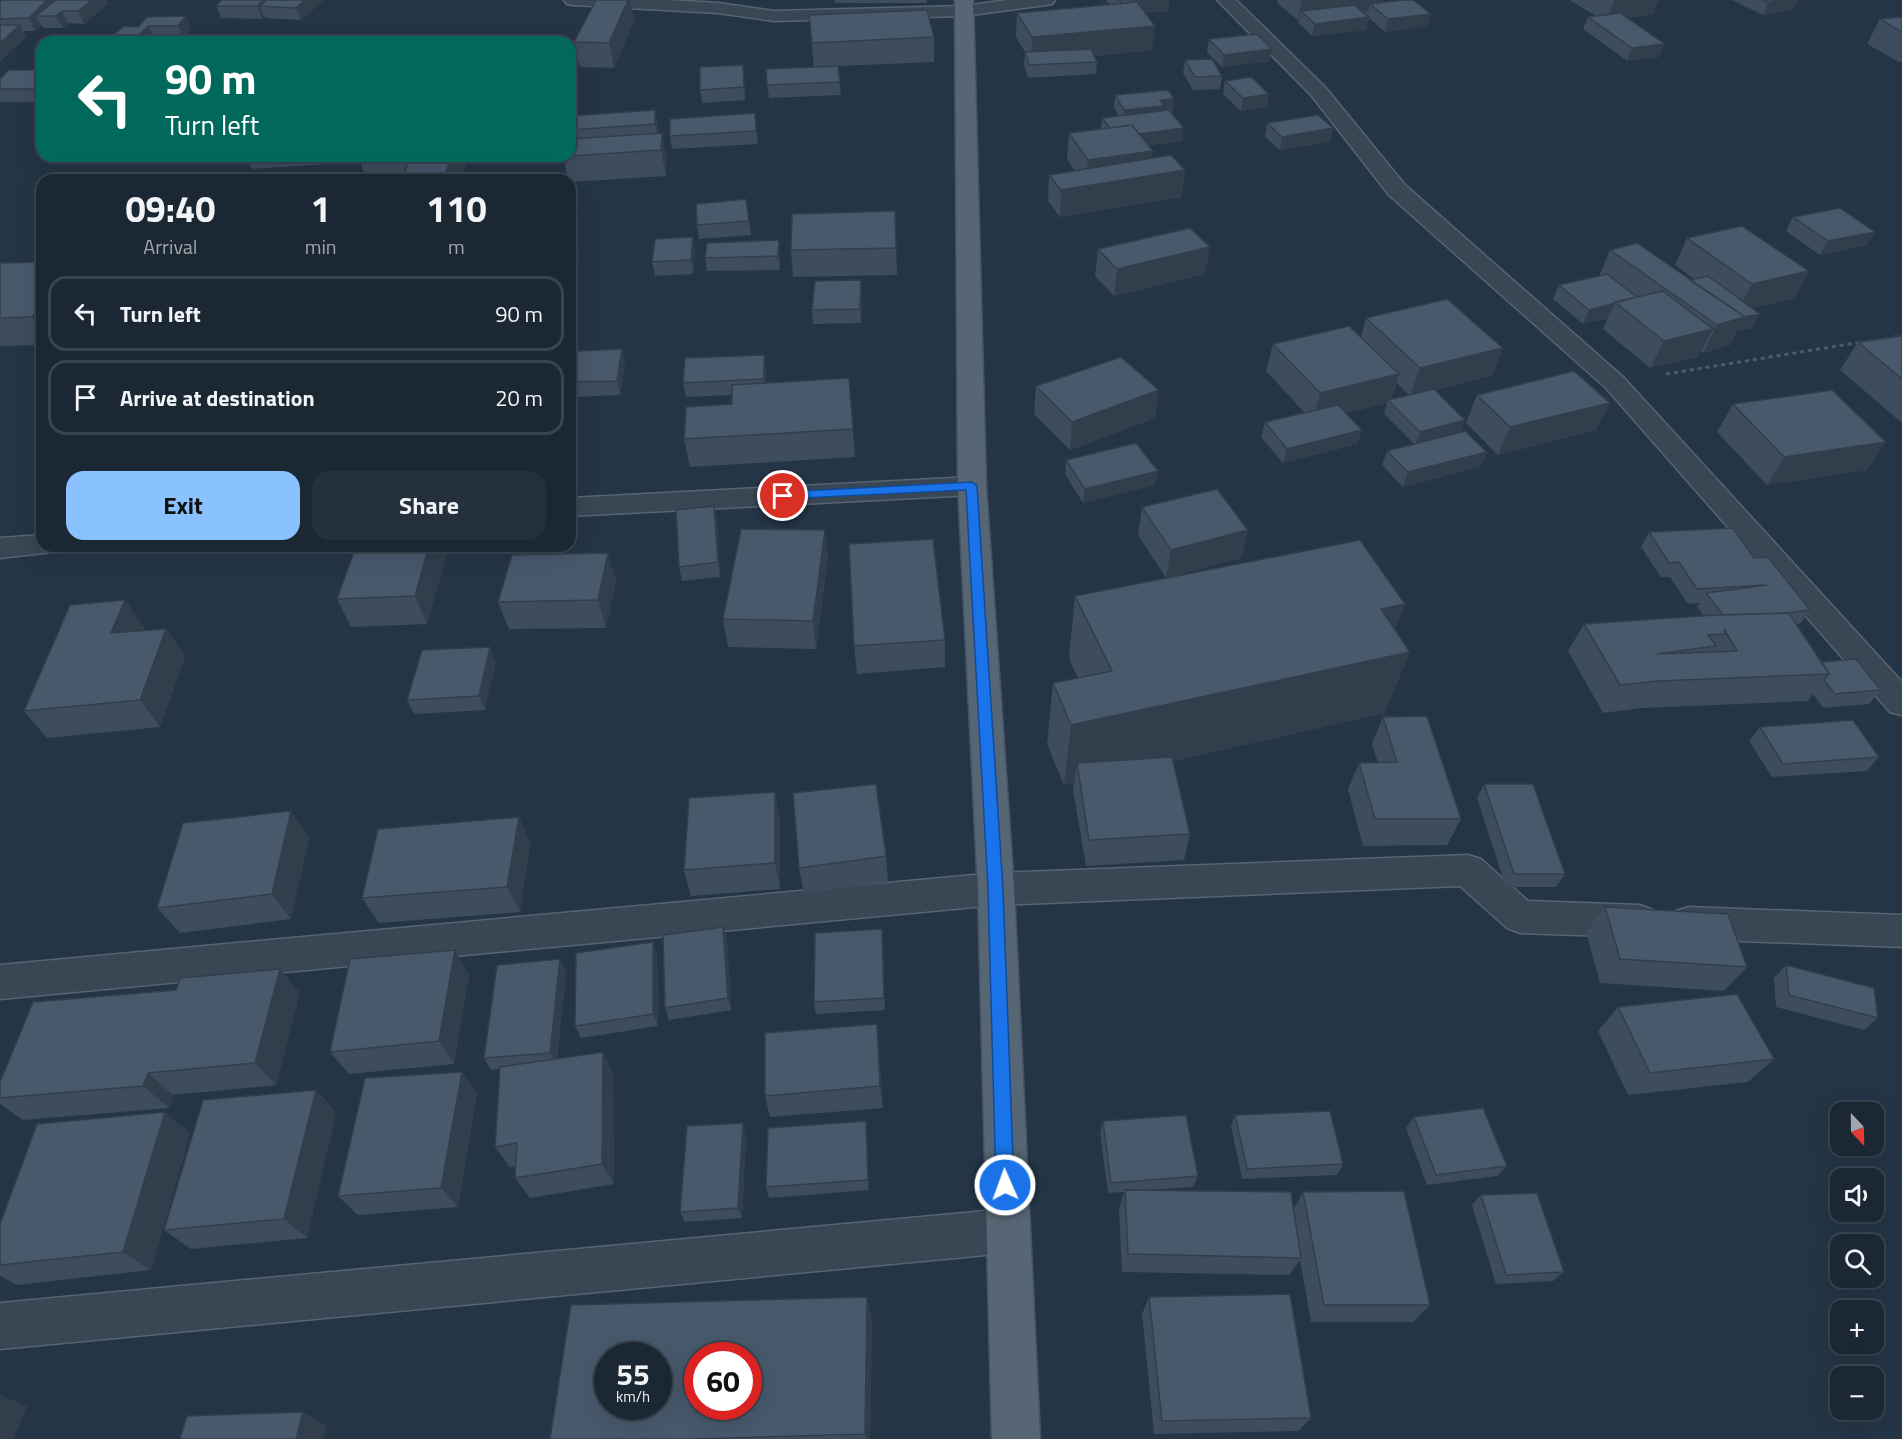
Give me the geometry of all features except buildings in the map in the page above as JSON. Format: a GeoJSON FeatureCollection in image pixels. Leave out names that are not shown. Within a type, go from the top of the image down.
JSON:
{"type":"FeatureCollection","features":[{"type":"Feature","properties":{"kind":"main road"},"geometry":{"type":"LineString","coordinates":[[964,6],[972,486],[996,889],[1016,1439]]}},
{"type":"Feature","properties":{"kind":"street"},"geometry":{"type":"LineString","coordinates":[[573,0],[718,8],[774,16],[1046,0]]}},
{"type":"Feature","properties":{"kind":"street"},"geometry":{"type":"LineString","coordinates":[[1226,0],[1318,91],[1397,190],[1615,383],[1902,703]]}},
{"type":"Feature","properties":{"kind":"street"},"geometry":{"type":"LineString","coordinates":[[576,507],[972,486]]}},
{"type":"Feature","properties":{"kind":"street"},"geometry":{"type":"LineString","coordinates":[[0,548],[36,545]]}},
{"type":"Feature","properties":{"kind":"street"},"geometry":{"type":"LineString","coordinates":[[0,982],[996,889],[1468,870],[1520,917],[1902,931]]}},
{"type":"Feature","properties":{"kind":"street"},"geometry":{"type":"LineString","coordinates":[[0,1326],[1007,1231]]}},
{"type":"Feature","properties":{"kind":"path"},"geometry":{"type":"LineString","coordinates":[[1615,383],[1902,336]]}},
{"type":"Feature","properties":{"kind":"route"},"geometry":{"type":"LineString","coordinates":[[783,496],[972,486],[996,889],[1005,1185]]}}]}
